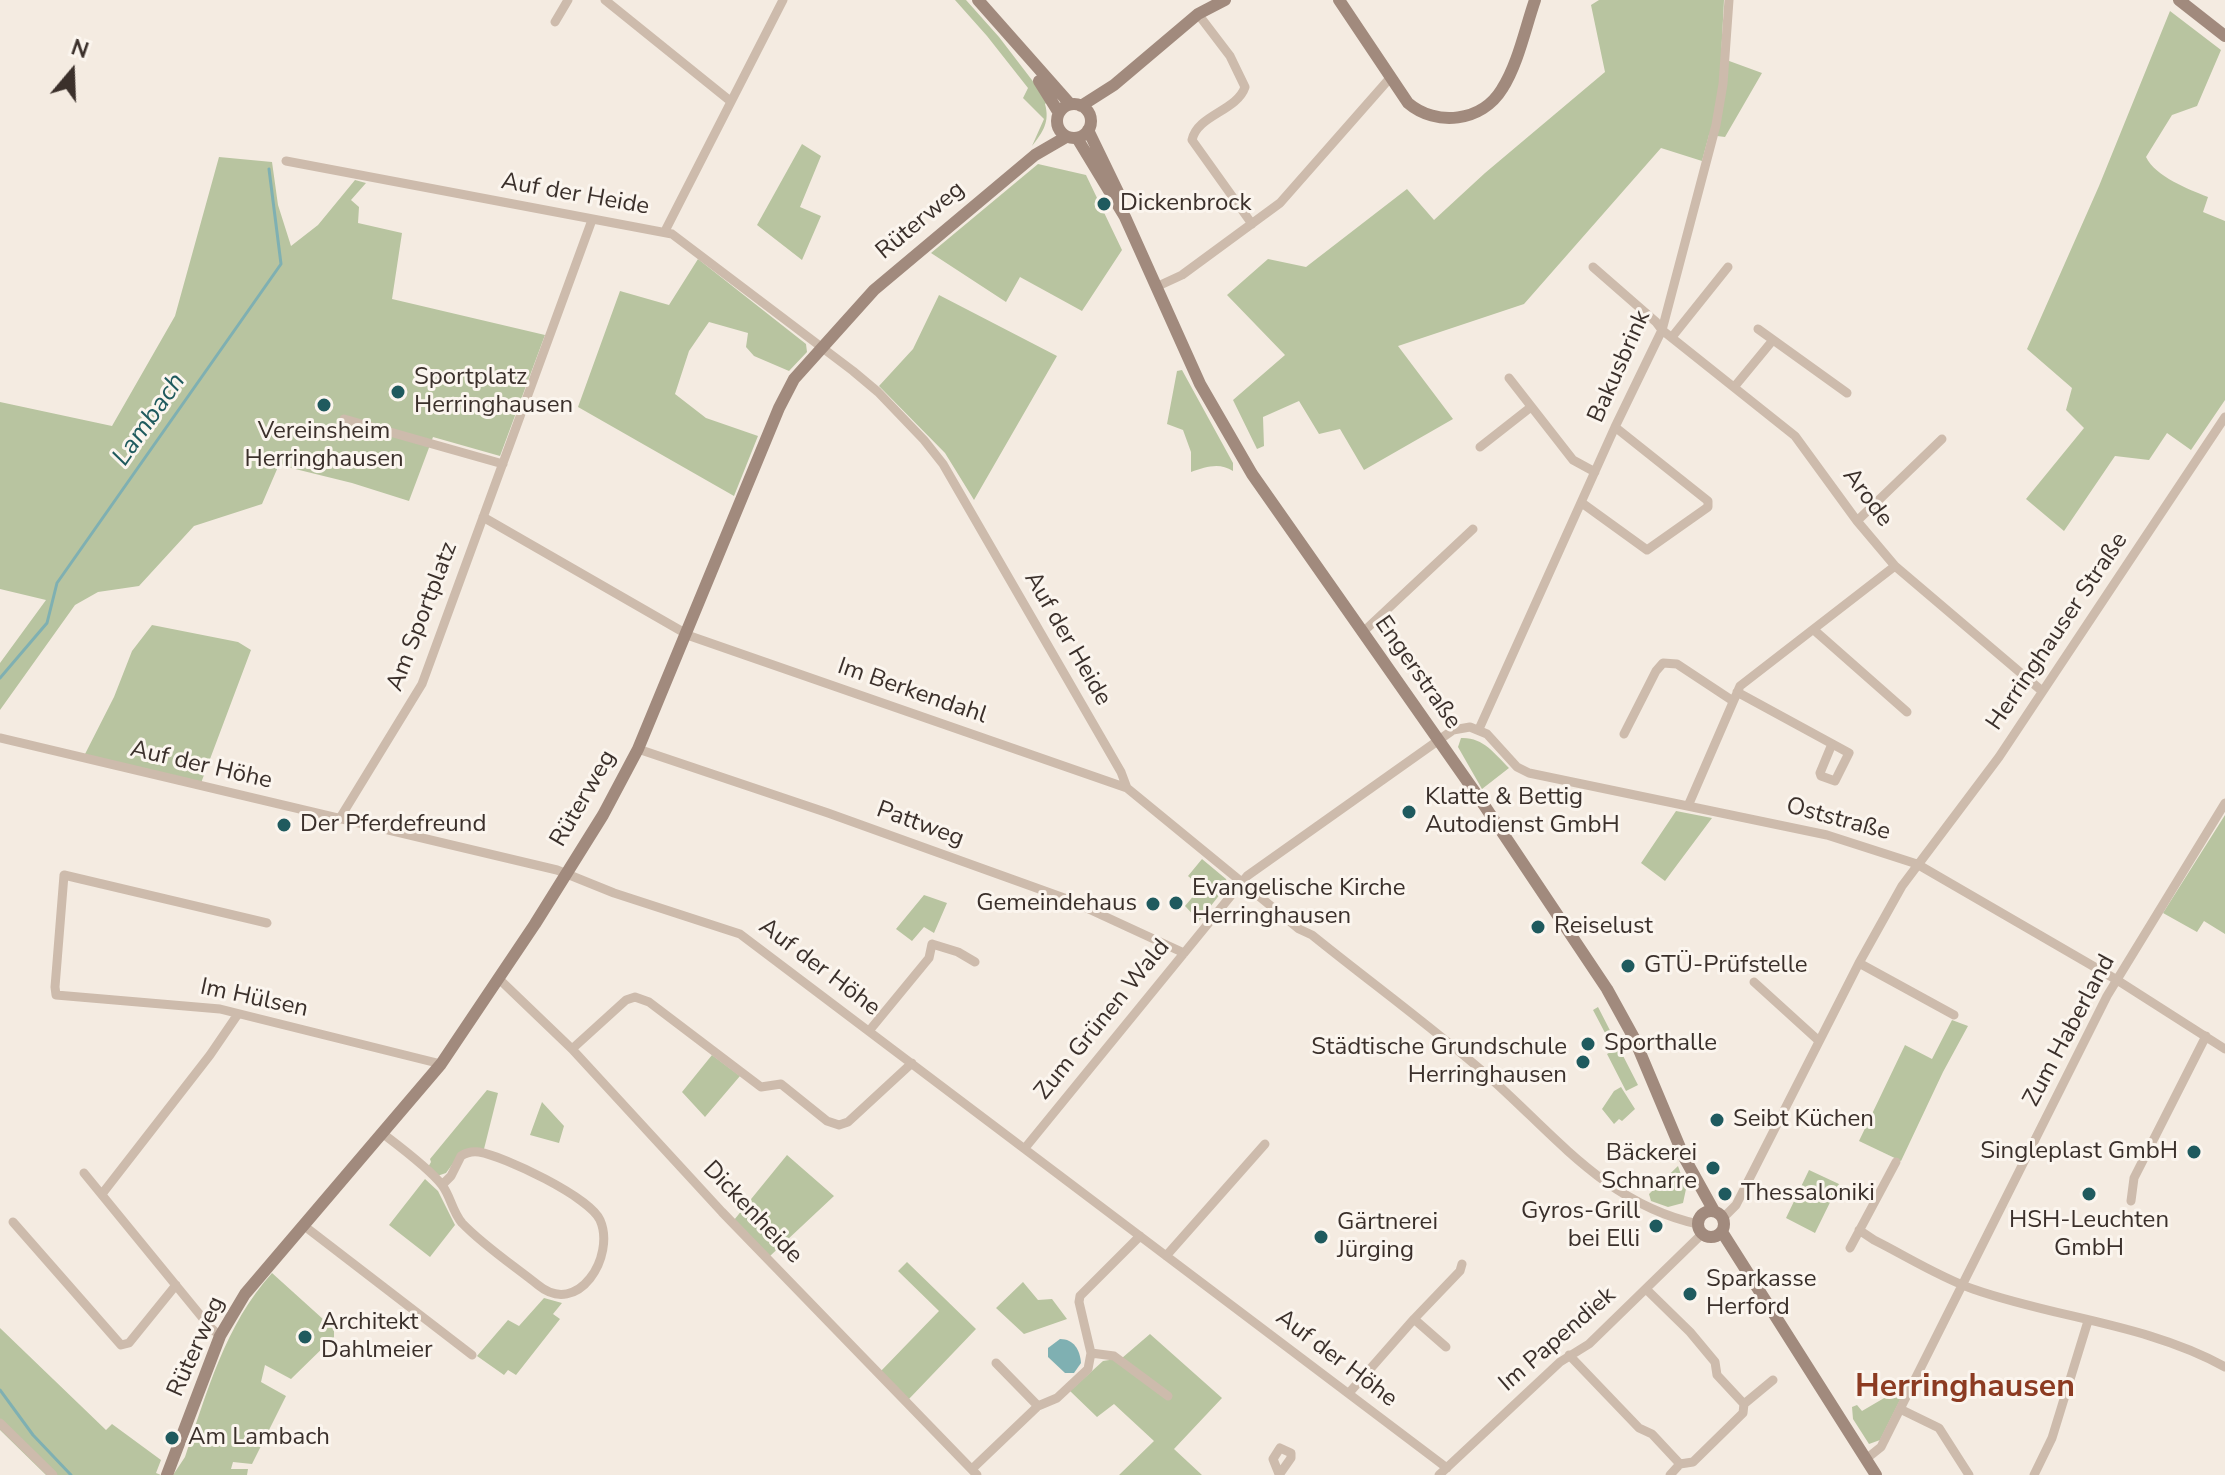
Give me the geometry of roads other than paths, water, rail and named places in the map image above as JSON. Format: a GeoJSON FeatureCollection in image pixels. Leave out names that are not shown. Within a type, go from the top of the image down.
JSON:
{"type":"FeatureCollection","features":[{"type":"Feature","properties":{"kind":"street"},"geometry":{"type":"LineString","coordinates":[[555,22],[568,0]]}},
{"type":"Feature","properties":{"kind":"street"},"geometry":{"type":"LineString","coordinates":[[605,0],[729,100]]}},
{"type":"Feature","properties":{"kind":"street"},"geometry":{"type":"LineString","coordinates":[[665,231],[729,100],[783,0]]}},
{"type":"Feature","properties":{"kind":"street"},"geometry":{"type":"LineString","coordinates":[[978,0],[1031,63],[1080,109]]}},
{"type":"Feature","properties":{"kind":"street"},"geometry":{"type":"LineString","coordinates":[[1339,0],[1408,103],[1434,117],[1455,118],[1488,105],[1502,89],[1535,0]]}},
{"type":"Feature","properties":{"kind":"street","name":"Bakusbrink"},"geometry":{"type":"LineString","coordinates":[[1479,729],[1662,330],[1716,125],[1726,54],[1729,0]]}},
{"type":"Feature","properties":{"kind":"street"},"geometry":{"type":"LineString","coordinates":[[2179,0],[2225,36]]}},
{"type":"Feature","properties":{"kind":"street"},"geometry":{"type":"LineString","coordinates":[[1059,113],[1080,109],[1114,85],[1216,1]]}},
{"type":"Feature","properties":{"kind":"street"},"geometry":{"type":"LineString","coordinates":[[1198,14],[1230,56],[1245,87],[1241,96],[1195,130],[1192,140],[1252,224]]}},
{"type":"Feature","properties":{"kind":"street"},"geometry":{"type":"LineString","coordinates":[[1031,63],[1072,133]]}},
{"type":"Feature","properties":{"kind":"street"},"geometry":{"type":"LineString","coordinates":[[1156,287],[1182,275],[1280,203],[1390,78]]}},
{"type":"Feature","properties":{"kind":"street"},"geometry":{"type":"LineString","coordinates":[[1072,133],[1080,109]]}},
{"type":"Feature","properties":{"kind":"street","name":"Rüterweg"},"geometry":{"type":"LineString","coordinates":[[167,1475],[220,1336],[245,1294],[441,1064],[615,795],[638,749],[786,392],[874,290],[1035,155],[1072,133]]}},
{"type":"Feature","properties":{"kind":"street","name":"Engerstraße"},"geometry":{"type":"LineString","coordinates":[[1072,133],[1122,211],[1200,384],[1247,466],[1549,899],[1607,989],[1634,1038],[1711,1224],[1752,1286],[1758,1290],[1876,1475]]}},
{"type":"Feature","properties":{"kind":"street","name":"Auf der Heide"},"geometry":{"type":"LineString","coordinates":[[286,161],[592,220],[665,231],[878,392],[943,464],[1121,772],[1127,788],[1454,1047],[1601,1181],[1658,1211],[1711,1224]]}},
{"type":"Feature","properties":{"kind":"street","name":"Am Sportplatz"},"geometry":{"type":"LineString","coordinates":[[340,818],[422,684],[592,220]]}},
{"type":"Feature","properties":{"kind":"street","name":"Arode"},"geometry":{"type":"LineString","coordinates":[[1593,267],[1662,330],[1795,436],[1857,521],[1895,566],[2042,691]]}},
{"type":"Feature","properties":{"kind":"street"},"geometry":{"type":"LineString","coordinates":[[1672,337],[1728,267]]}},
{"type":"Feature","properties":{"kind":"street"},"geometry":{"type":"LineString","coordinates":[[1758,329],[1847,393]]}},
{"type":"Feature","properties":{"kind":"street"},"geometry":{"type":"LineString","coordinates":[[1735,386],[1773,340]]}},
{"type":"Feature","properties":{"kind":"street"},"geometry":{"type":"LineString","coordinates":[[1509,378],[1573,460],[1595,472]]}},
{"type":"Feature","properties":{"kind":"street"},"geometry":{"type":"LineString","coordinates":[[1480,447],[1531,407]]}},
{"type":"Feature","properties":{"kind":"street","name":"Herringhauser Straße"},"geometry":{"type":"LineString","coordinates":[[1917,864],[1972,794],[2225,417]]}},
{"type":"Feature","properties":{"kind":"street"},"geometry":{"type":"LineString","coordinates":[[344,419],[503,464]]}},
{"type":"Feature","properties":{"kind":"street"},"geometry":{"type":"LineString","coordinates":[[1582,503],[1647,550],[1705,509],[1708,501],[1615,427]]}},
{"type":"Feature","properties":{"kind":"street"},"geometry":{"type":"LineString","coordinates":[[1857,521],[1942,439]]}},
{"type":"Feature","properties":{"kind":"street","name":"Im Berkendahl"},"geometry":{"type":"LineString","coordinates":[[483,517],[684,633],[1127,788]]}},
{"type":"Feature","properties":{"kind":"street"},"geometry":{"type":"LineString","coordinates":[[1362,633],[1473,529]]}},
{"type":"Feature","properties":{"kind":"street"},"geometry":{"type":"LineString","coordinates":[[1688,806],[1740,686],[1895,566]]}},
{"type":"Feature","properties":{"kind":"street"},"geometry":{"type":"LineString","coordinates":[[1814,630],[1907,712]]}},
{"type":"Feature","properties":{"kind":"street"},"geometry":{"type":"LineString","coordinates":[[1624,734],[1663,663],[1677,664],[1832,744]]}},
{"type":"Feature","properties":{"kind":"street"},"geometry":{"type":"LineString","coordinates":[[1437,740],[1461,727],[1479,729]]}},
{"type":"Feature","properties":{"kind":"street","name":"Oststraße"},"geometry":{"type":"LineString","coordinates":[[1479,729],[1495,741],[1517,767],[1529,773],[1827,835],[1917,864],[2117,980],[2225,1049]]}},
{"type":"Feature","properties":{"kind":"street","name":"Auf der Höhe"},"geometry":{"type":"LineString","coordinates":[[0,738],[557,870],[627,898],[740,934],[1349,1393],[1443,1471]]}},
{"type":"Feature","properties":{"kind":"street","name":"Zum Grünen Wald"},"geometry":{"type":"LineString","coordinates":[[1025,1148],[1242,882],[1437,740]]}},
{"type":"Feature","properties":{"kind":"street","name":"Pattweg"},"geometry":{"type":"LineString","coordinates":[[638,749],[1067,899],[1184,953]]}},
{"type":"Feature","properties":{"kind":"street","name":"Zum Haberland"},"geometry":{"type":"LineString","coordinates":[[1866,1459],[1881,1447],[2117,980],[2225,803]]}},
{"type":"Feature","properties":{"kind":"street","name":"Im Papendiek"},"geometry":{"type":"LineString","coordinates":[[1443,1471],[1569,1355],[1589,1344],[1711,1224],[1736,1205],[1859,963],[1917,864]]}},
{"type":"Feature","properties":{"kind":"street","name":"Im Hülsen"},"geometry":{"type":"LineString","coordinates":[[267,923],[64,875],[56,995],[210,1008],[441,1064]]}},
{"type":"Feature","properties":{"kind":"street"},"geometry":{"type":"LineString","coordinates":[[869,1031],[929,958],[932,944],[958,952],[975,962]]}},
{"type":"Feature","properties":{"kind":"street"},"geometry":{"type":"LineString","coordinates":[[1859,963],[1954,1015]]}},
{"type":"Feature","properties":{"kind":"street","name":"Dickenheide"},"geometry":{"type":"LineString","coordinates":[[498,978],[572,1049],[722,1212],[974,1472]]}},
{"type":"Feature","properties":{"kind":"street"},"geometry":{"type":"LineString","coordinates":[[1754,982],[1819,1041]]}},
{"type":"Feature","properties":{"kind":"street"},"geometry":{"type":"LineString","coordinates":[[572,1049],[626,1000],[635,997],[649,1002],[761,1087],[781,1084],[827,1121],[839,1125],[848,1122],[912,1063]]}},
{"type":"Feature","properties":{"kind":"street"},"geometry":{"type":"LineString","coordinates":[[102,1194],[238,1014]]}},
{"type":"Feature","properties":{"kind":"street"},"geometry":{"type":"LineString","coordinates":[[2131,1201],[2134,1178],[2206,1036]]}},
{"type":"Feature","properties":{"kind":"street"},"geometry":{"type":"LineString","coordinates":[[382,1133],[442,1185],[451,1206],[466,1227],[544,1290],[563,1295],[588,1283],[603,1239],[599,1218],[585,1203],[519,1166],[481,1152],[473,1151],[461,1156],[451,1176],[442,1185]]}},
{"type":"Feature","properties":{"kind":"street"},"geometry":{"type":"LineString","coordinates":[[1166,1256],[1265,1144]]}},
{"type":"Feature","properties":{"kind":"street"},"geometry":{"type":"LineString","coordinates":[[1850,1248],[1896,1162]]}},
{"type":"Feature","properties":{"kind":"street"},"geometry":{"type":"LineString","coordinates":[[84,1173],[220,1336]]}},
{"type":"Feature","properties":{"kind":"street"},"geometry":{"type":"LineString","coordinates":[[13,1222],[121,1345],[129,1343],[176,1285]]}},
{"type":"Feature","properties":{"kind":"street"},"geometry":{"type":"LineString","coordinates":[[303,1225],[472,1355]]}},
{"type":"Feature","properties":{"kind":"street"},"geometry":{"type":"LineString","coordinates":[[1859,1230],[1961,1284],[2191,1351],[2225,1367]]}},
{"type":"Feature","properties":{"kind":"street"},"geometry":{"type":"LineString","coordinates":[[974,1472],[1038,1406],[1057,1398],[1088,1369],[1091,1353],[1080,1296],[1140,1236]]}},
{"type":"Feature","properties":{"kind":"street"},"geometry":{"type":"LineString","coordinates":[[1349,1393],[1460,1271],[1462,1264]]}},
{"type":"Feature","properties":{"kind":"street"},"geometry":{"type":"LineString","coordinates":[[1646,1289],[1690,1332],[1715,1362],[1717,1375],[1744,1404]]}},
{"type":"Feature","properties":{"kind":"street"},"geometry":{"type":"LineString","coordinates":[[1414,1319],[1446,1347]]}},
{"type":"Feature","properties":{"kind":"street"},"geometry":{"type":"LineString","coordinates":[[2034,1475],[2052,1438],[2088,1321]]}},
{"type":"Feature","properties":{"kind":"street"},"geometry":{"type":"LineString","coordinates":[[1091,1353],[1114,1356],[1168,1396]]}},
{"type":"Feature","properties":{"kind":"street"},"geometry":{"type":"LineString","coordinates":[[1569,1355],[1639,1428],[1652,1434],[1680,1464]]}},
{"type":"Feature","properties":{"kind":"street"},"geometry":{"type":"LineString","coordinates":[[996,1363],[1038,1406]]}},
{"type":"Feature","properties":{"kind":"street"},"geometry":{"type":"LineString","coordinates":[[1670,1475],[1680,1464],[1693,1462],[1743,1413],[1744,1404],[1773,1380]]}},
{"type":"Feature","properties":{"kind":"street"},"geometry":{"type":"LineString","coordinates":[[1900,1409],[1939,1428],[1969,1475]]}},
{"type":"Feature","properties":{"kind":"street"},"geometry":{"type":"LineString","coordinates":[[0,1423],[53,1475]]}},
{"type":"Feature","properties":{"kind":"water"},"geometry":{"type":"Polygon","coordinates":[[[1060,1339],[1073,1343],[1078,1350],[1081,1363],[1074,1373],[1065,1373],[1048,1357],[1048,1348],[1060,1339]]]}},
{"type":"Feature","properties":{"kind":"waterway","name":"Lambach"},"geometry":{"type":"LineString","coordinates":[[0,678],[47,623],[57,583],[281,264],[269,169]]}},
{"type":"Feature","properties":{"kind":"waterway","name":"Lambach"},"geometry":{"type":"LineString","coordinates":[[0,1390],[33,1435],[71,1475]]}},
{"type":"Feature","properties":{"kind":"place","name":"Dickenbrock"},"geometry":{"type":"Point","coordinates":[1104,204]}},
{"type":"Feature","properties":{"kind":"place","name":"Sportplatz Herringhausen"},"geometry":{"type":"Point","coordinates":[398,392]}},
{"type":"Feature","properties":{"kind":"place","name":"Vereinsheim Herringhausen"},"geometry":{"type":"Point","coordinates":[324,405]}},
{"type":"Feature","properties":{"kind":"place","name":"Klatte & Bettig Autodienst GmbH"},"geometry":{"type":"Point","coordinates":[1409,812]}},
{"type":"Feature","properties":{"kind":"place","name":"Der Pferdefreund"},"geometry":{"type":"Point","coordinates":[284,825]}},
{"type":"Feature","properties":{"kind":"place","name":"Evangelische Kirche Herringhausen"},"geometry":{"type":"Point","coordinates":[1176,903]}},
{"type":"Feature","properties":{"kind":"place","name":"Gemeindehaus"},"geometry":{"type":"Point","coordinates":[1153,904]}},
{"type":"Feature","properties":{"kind":"place","name":"Reiselust"},"geometry":{"type":"Point","coordinates":[1538,927]}},
{"type":"Feature","properties":{"kind":"place","name":"GTÜ-Prüfstelle"},"geometry":{"type":"Point","coordinates":[1628,966]}},
{"type":"Feature","properties":{"kind":"place","name":"Sporthalle"},"geometry":{"type":"Point","coordinates":[1588,1044]}},
{"type":"Feature","properties":{"kind":"place","name":"Städtische Grundschule Herringhausen"},"geometry":{"type":"Point","coordinates":[1583,1062]}},
{"type":"Feature","properties":{"kind":"place","name":"Seibt Küchen"},"geometry":{"type":"Point","coordinates":[1717,1120]}},
{"type":"Feature","properties":{"kind":"place","name":"Singleplast GmbH"},"geometry":{"type":"Point","coordinates":[2194,1152]}},
{"type":"Feature","properties":{"kind":"place","name":"Bäckerei Schnarre"},"geometry":{"type":"Point","coordinates":[1713,1168]}},
{"type":"Feature","properties":{"kind":"place","name":"Thessaloniki"},"geometry":{"type":"Point","coordinates":[1725,1194]}},
{"type":"Feature","properties":{"kind":"place","name":"HSH-Leuchten GmbH"},"geometry":{"type":"Point","coordinates":[2089,1194]}},
{"type":"Feature","properties":{"kind":"place","name":"Gyros-Grill bei Elli"},"geometry":{"type":"Point","coordinates":[1656,1226]}},
{"type":"Feature","properties":{"kind":"place","name":"Gärtnerei Jürging"},"geometry":{"type":"Point","coordinates":[1321,1237]}},
{"type":"Feature","properties":{"kind":"place","name":"Sparkasse Herford"},"geometry":{"type":"Point","coordinates":[1690,1294]}},
{"type":"Feature","properties":{"kind":"place","name":"Architekt Dahlmeier"},"geometry":{"type":"Point","coordinates":[305,1337]}},
{"type":"Feature","properties":{"kind":"place","name":"Am Lambach"},"geometry":{"type":"Point","coordinates":[172,1438]}},
{"type":"Feature","properties":{"kind":"district","name":"Herringhausen"},"geometry":{"type":"Point","coordinates":[1965,1388]}}]}
